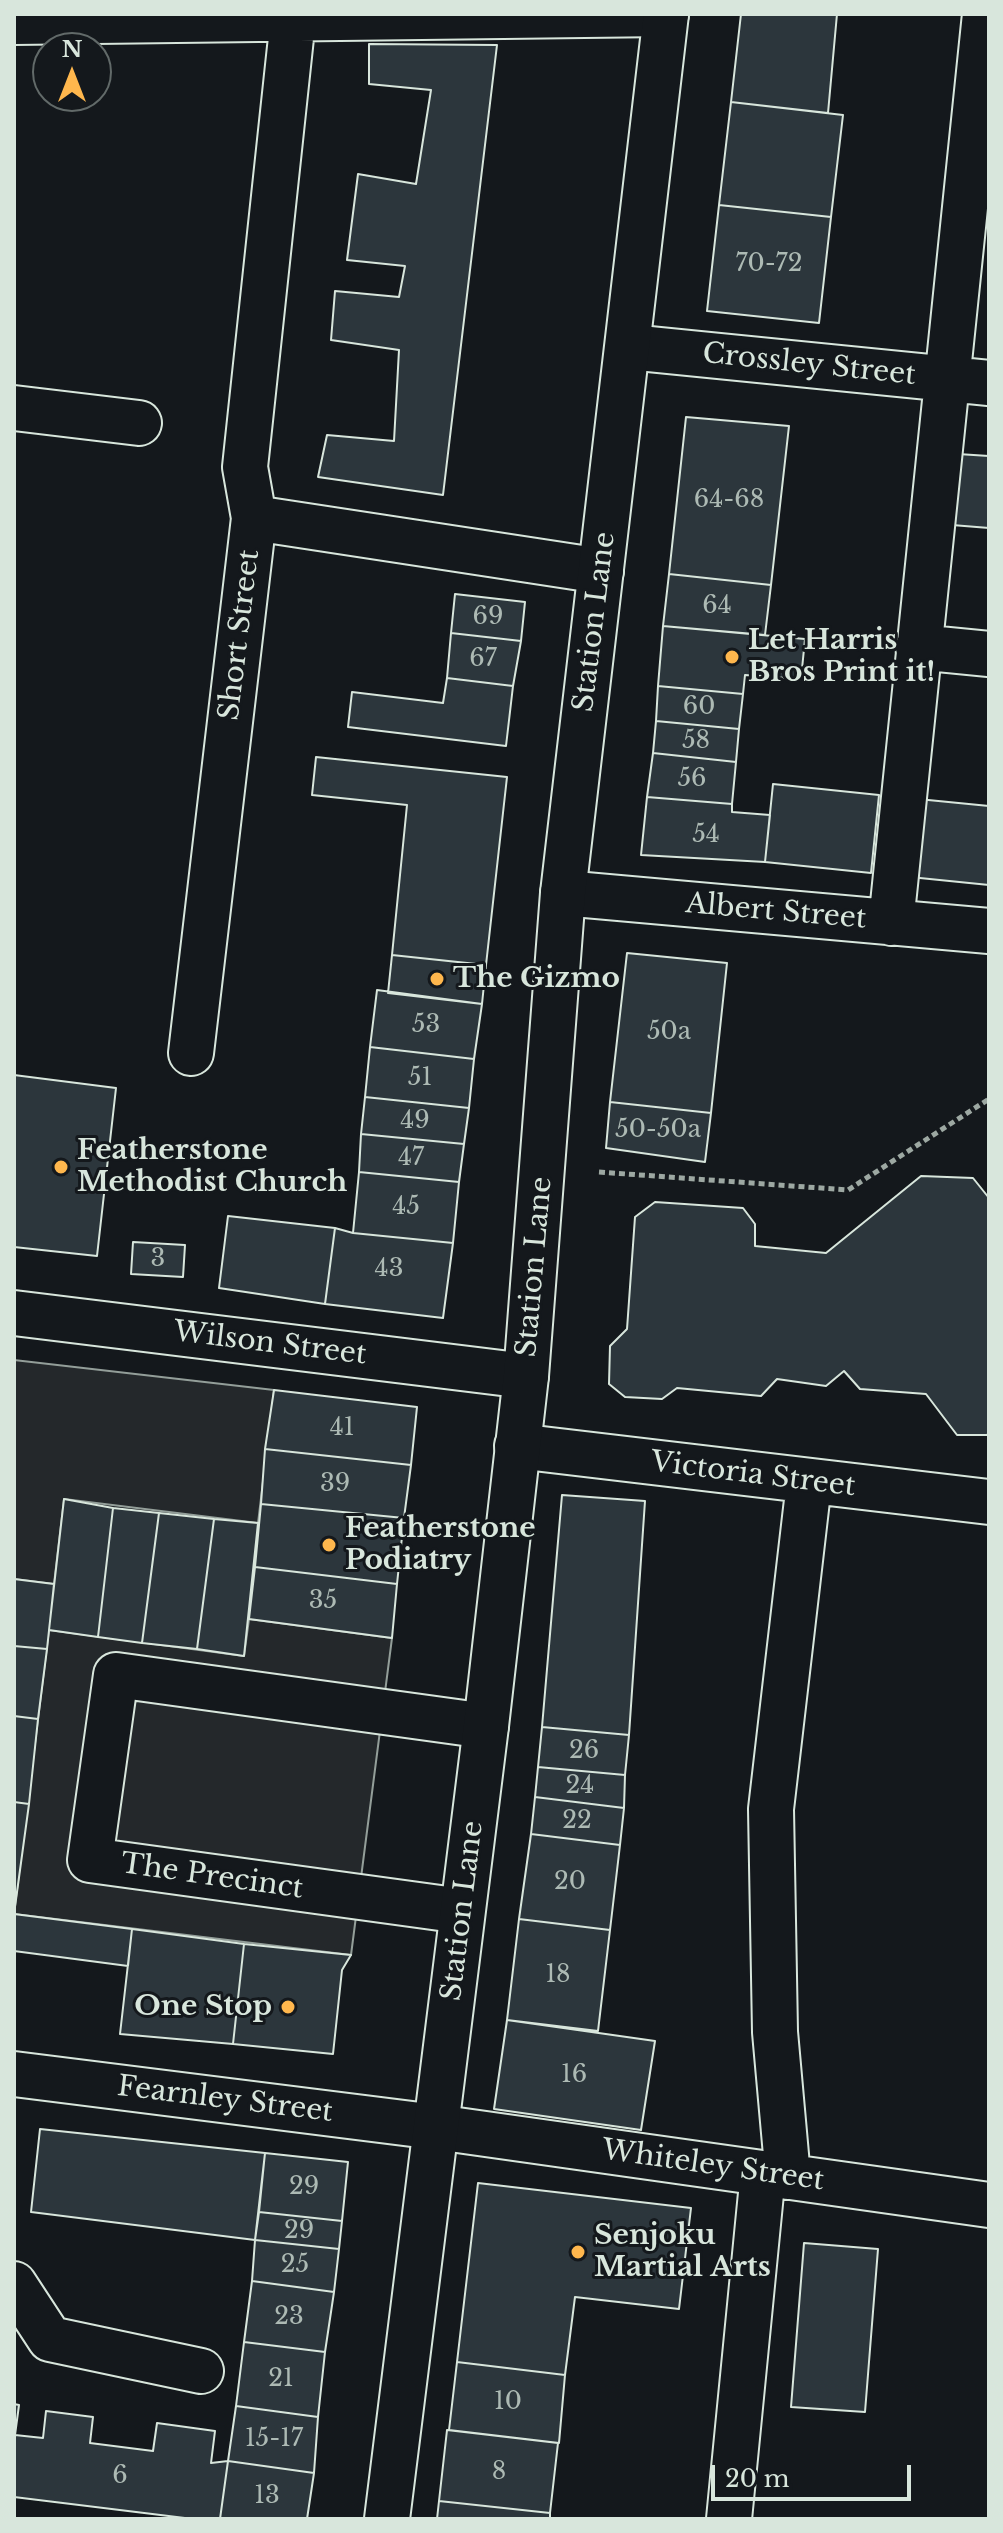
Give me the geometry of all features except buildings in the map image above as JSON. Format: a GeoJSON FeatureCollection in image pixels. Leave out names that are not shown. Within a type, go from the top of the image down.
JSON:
{"type":"FeatureCollection","features":[{"type":"Feature","properties":{"kind":"street"},"geometry":{"type":"LineString","coordinates":[[14,22],[143,17],[293,19],[666,14]]}},
{"type":"Feature","properties":{"kind":"street","name":"Station Lane"},"geometry":{"type":"LineString","coordinates":[[387,2519],[486,1726],[526,1376],[563,893],[666,14]]}},
{"type":"Feature","properties":{"kind":"street"},"geometry":{"type":"LineString","coordinates":[[891,923],[945,378],[981,128],[985,14]]}},
{"type":"Feature","properties":{"kind":"street"},"geometry":{"type":"LineString","coordinates":[[254,518],[245,467],[293,19]]}},
{"type":"Feature","properties":{"kind":"street","name":"Crossley Street"},"geometry":{"type":"LineString","coordinates":[[629,347],[989,383]]}},
{"type":"Feature","properties":{"kind":"street"},"geometry":{"type":"LineString","coordinates":[[14,408],[139,423]]}},
{"type":"Feature","properties":{"kind":"street","name":"Short Street"},"geometry":{"type":"LineString","coordinates":[[191,1053],[254,518],[601,571]]}},
{"type":"Feature","properties":{"kind":"street"},"geometry":{"type":"LineString","coordinates":[[918,647],[989,654]]}},
{"type":"Feature","properties":{"kind":"street","name":"Albert Street"},"geometry":{"type":"LineString","coordinates":[[563,893],[989,931]]}},
{"type":"Feature","properties":{"kind":"street","name":"Wilson Street"},"geometry":{"type":"LineString","coordinates":[[14,1313],[526,1376]]}},
{"type":"Feature","properties":{"kind":"street","name":"Victoria Street"},"geometry":{"type":"LineString","coordinates":[[517,1446],[989,1502]]}},
{"type":"Feature","properties":{"kind":"street"},"geometry":{"type":"LineString","coordinates":[[729,2519],[776,2175],[771,1809],[809,1483]]}},
{"type":"Feature","properties":{"kind":"street","name":"The Precinct"},"geometry":{"type":"LineString","coordinates":[[462,1911],[90,1860],[116,1675],[486,1726]]}},
{"type":"Feature","properties":{"kind":"street","name":"Fearnley Street"},"geometry":{"type":"LineString","coordinates":[[14,2074],[436,2127]]}},
{"type":"Feature","properties":{"kind":"street","name":"Whiteley Street"},"geometry":{"type":"LineString","coordinates":[[436,2127],[989,2205]]}},
{"type":"Feature","properties":{"kind":"street"},"geometry":{"type":"LineString","coordinates":[[14,2284],[50,2339],[201,2371]]}},
{"type":"Feature","properties":{"kind":"path"},"geometry":{"type":"LineString","coordinates":[[542,1168],[848,1190],[989,1099]]}},
{"type":"Feature","properties":{"kind":"shaded area"},"geometry":{"type":"Polygon","coordinates":[[[14,1360],[274,1390],[258,1523],[64,1499],[54,1584],[14,1579],[14,1360]]]}},
{"type":"Feature","properties":{"kind":"shaded area"},"geometry":{"type":"Polygon","coordinates":[[[249,1619],[392,1638],[351,1955],[14,1914],[49,1630],[244,1656],[249,1619]]]}},
{"type":"Feature","properties":{"kind":"place","name":"Let Harris Bros Print it!"},"geometry":{"type":"Point","coordinates":[732,657]}},
{"type":"Feature","properties":{"kind":"place","name":"The Gizmo"},"geometry":{"type":"Point","coordinates":[437,979]}},
{"type":"Feature","properties":{"kind":"place","name":"Featherstone Methodist Church"},"geometry":{"type":"Point","coordinates":[61,1167]}},
{"type":"Feature","properties":{"kind":"place","name":"Featherstone Podiatry"},"geometry":{"type":"Point","coordinates":[329,1545]}},
{"type":"Feature","properties":{"kind":"place","name":"One Stop"},"geometry":{"type":"Point","coordinates":[288,2007]}},
{"type":"Feature","properties":{"kind":"place","name":"Senjoku Martial Arts"},"geometry":{"type":"Point","coordinates":[578,2252]}}]}
